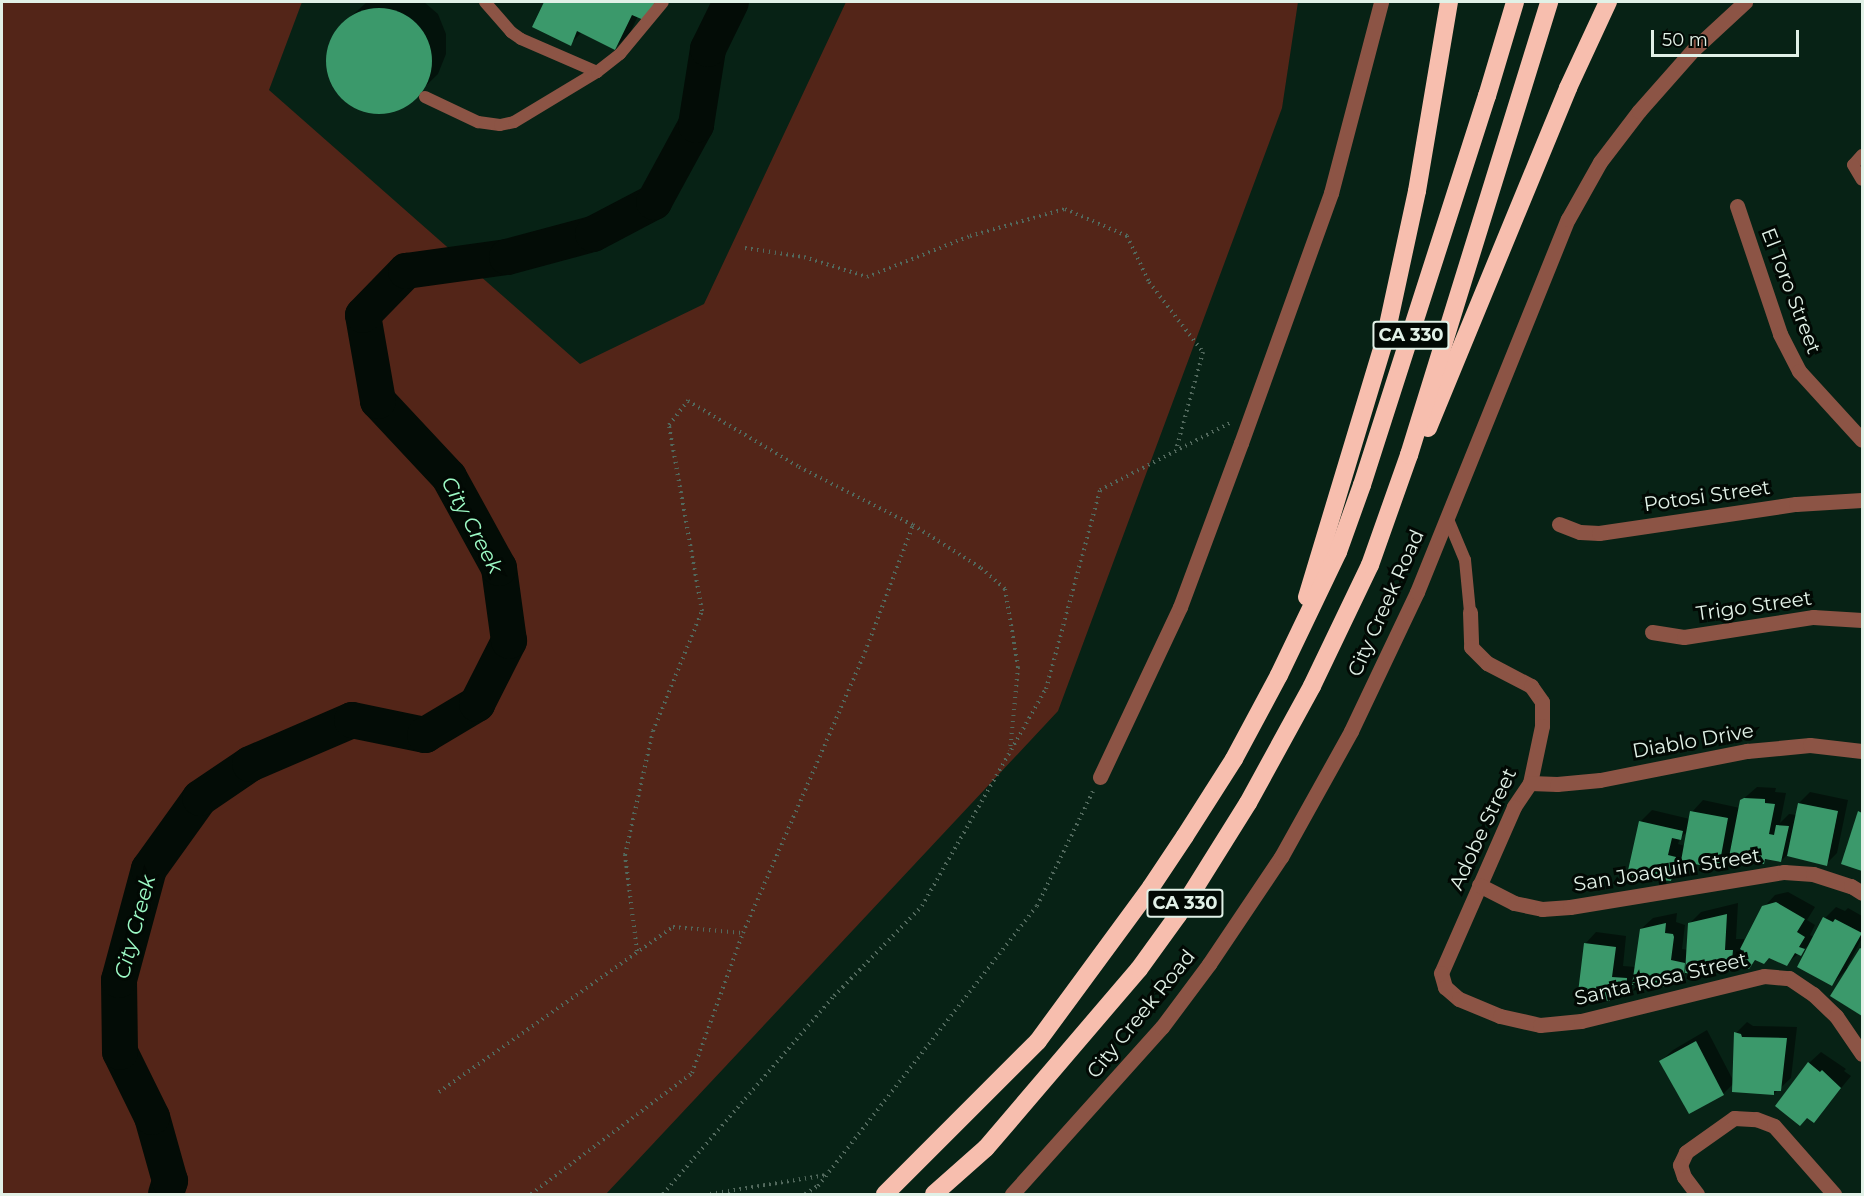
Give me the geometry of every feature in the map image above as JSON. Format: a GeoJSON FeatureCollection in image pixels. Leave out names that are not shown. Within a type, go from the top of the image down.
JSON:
{"type":"FeatureCollection","features":[{"type":"Feature","properties":{"kind":"highway"},"geometry":{"type":"LineString","coordinates":[[1287,660],[1385,339],[1417,191],[1449,2]]}},
{"type":"Feature","properties":{"kind":"highway","name":"CA 330"},"geometry":{"type":"LineString","coordinates":[[885,1194],[1038,1041],[1179,845],[1234,759],[1287,660],[1338,552],[1362,485],[1515,2]]}},
{"type":"Feature","properties":{"kind":"highway","name":"CA 330"},"geometry":{"type":"LineString","coordinates":[[934,1194],[986,1148],[1138,969],[1178,915],[1270,764],[1317,675],[1370,565],[1445,343],[1548,2]]}},
{"type":"Feature","properties":{"kind":"highway"},"geometry":{"type":"LineString","coordinates":[[1370,565],[1568,88],[1608,2]]}},
{"type":"Feature","properties":{"kind":"street"},"geometry":{"type":"LineString","coordinates":[[1100,777],[1180,606],[1252,411],[1331,193],[1381,2]]}},
{"type":"Feature","properties":{"kind":"street","name":"City Creek Road"},"geometry":{"type":"LineString","coordinates":[[1012,1194],[1162,1027],[1209,964],[1281,857],[1351,732],[1417,592],[1568,219],[1600,162],[1639,111],[1693,50],[1745,2]]}},
{"type":"Feature","properties":{"kind":"street","name":"El Toro Street"},"geometry":{"type":"LineString","coordinates":[[1737,206],[1780,334],[1799,371],[1863,440]]}},
{"type":"Feature","properties":{"kind":"street","name":"Potosi Street"},"geometry":{"type":"LineString","coordinates":[[1559,524],[1580,532],[1599,533],[1796,504],[1863,500]]}},
{"type":"Feature","properties":{"kind":"street","name":"Adobe Street"},"geometry":{"type":"LineString","coordinates":[[1445,987],[1441,973],[1514,807],[1530,783],[1542,726],[1542,702],[1531,687],[1486,663],[1471,647],[1470,612]]}},
{"type":"Feature","properties":{"kind":"street","name":"Trigo Street"},"geometry":{"type":"LineString","coordinates":[[1653,632],[1684,637],[1813,617],[1863,620]]}},
{"type":"Feature","properties":{"kind":"street","name":"Diablo Drive"},"geometry":{"type":"LineString","coordinates":[[1530,783],[1557,784],[1600,780],[1747,751],[1810,745],[1863,751]]}},
{"type":"Feature","properties":{"kind":"street","name":"San Joaquin Street"},"geometry":{"type":"LineString","coordinates":[[1479,885],[1514,903],[1542,909],[1570,907],[1784,872],[1813,874],[1863,892]]}},
{"type":"Feature","properties":{"kind":"street","name":"Santa Rosa Street"},"geometry":{"type":"LineString","coordinates":[[1445,987],[1459,999],[1500,1016],[1540,1025],[1581,1021],[1764,976],[1789,978],[1813,994],[1836,1016],[1863,1054]]}},
{"type":"Feature","properties":{"kind":"street"},"geometry":{"type":"LineString","coordinates":[[1697,1194],[1683,1177],[1680,1165],[1686,1152],[1734,1118],[1756,1119],[1774,1126],[1834,1194]]}},
{"type":"Feature","properties":{"kind":"lane"},"geometry":{"type":"LineString","coordinates":[[485,2],[520,39],[597,72]]}},
{"type":"Feature","properties":{"kind":"lane"},"geometry":{"type":"LineString","coordinates":[[425,97],[478,122],[500,125],[514,122],[597,72],[634,40],[663,2]]}},
{"type":"Feature","properties":{"kind":"lane"},"geometry":{"type":"LineString","coordinates":[[1863,155],[1852,165],[1863,180]]}},
{"type":"Feature","properties":{"kind":"lane"},"geometry":{"type":"LineString","coordinates":[[1447,517],[1465,560],[1470,612]]}},
{"type":"Feature","properties":{"kind":"path"},"geometry":{"type":"LineString","coordinates":[[745,248],[804,257],[867,277],[970,236],[1065,209],[1127,236],[1149,282],[1203,352],[1176,451]]}},
{"type":"Feature","properties":{"kind":"path"},"geometry":{"type":"LineString","coordinates":[[637,951],[625,855],[653,731],[702,611],[669,425],[688,401],[799,467],[913,525],[981,568],[1005,589],[1018,667],[1010,751]]}},
{"type":"Feature","properties":{"kind":"path"},"geometry":{"type":"LineString","coordinates":[[663,1194],[834,996],[922,906],[1046,689],[1100,490],[1252,411]]}},
{"type":"Feature","properties":{"kind":"path"},"geometry":{"type":"LineString","coordinates":[[531,1194],[692,1073],[743,933],[865,652],[913,525]]}},
{"type":"Feature","properties":{"kind":"path"},"geometry":{"type":"LineString","coordinates":[[806,1194],[826,1175],[1037,906],[1100,777]]}},
{"type":"Feature","properties":{"kind":"path"},"geometry":{"type":"LineString","coordinates":[[439,1092],[673,927],[743,933]]}},
{"type":"Feature","properties":{"kind":"path"},"geometry":{"type":"LineString","coordinates":[[710,1194],[826,1175]]}},
{"type":"Feature","properties":{"kind":"shaded area"},"geometry":{"type":"Polygon","coordinates":[[[2,2],[302,2],[269,90],[580,364],[704,304],[846,2],[1298,2],[1282,108],[1058,711],[606,1194],[2,1194],[2,2]]]}},
{"type":"Feature","properties":{"kind":"building"},"geometry":{"type":"Polygon","coordinates":[[[544,2],[655,2],[646,21],[632,15],[615,50],[577,31],[571,46],[532,27],[544,2]]]}},
{"type":"Feature","properties":{"kind":"building"},"geometry":{"type":"Polygon","coordinates":[[[379,8],[399,12],[417,23],[428,41],[432,61],[428,81],[417,99],[399,110],[379,114],[359,110],[341,99],[330,81],[326,61],[330,41],[341,23],[359,12],[379,8]]]}},
{"type":"Feature","properties":{"kind":"building"},"geometry":{"type":"Polygon","coordinates":[[[1744,798],[1765,799],[1765,803],[1775,804],[1769,834],[1774,835],[1776,825],[1789,826],[1781,862],[1765,859],[1764,864],[1729,857],[1740,800],[1744,798]]]}},
{"type":"Feature","properties":{"kind":"building"},"geometry":{"type":"Polygon","coordinates":[[[1798,803],[1838,811],[1827,866],[1787,856],[1798,803]]]}},
{"type":"Feature","properties":{"kind":"building"},"geometry":{"type":"Polygon","coordinates":[[[1690,811],[1728,818],[1721,856],[1726,857],[1723,870],[1681,861],[1690,811]]]}},
{"type":"Feature","properties":{"kind":"building"},"geometry":{"type":"Polygon","coordinates":[[[1858,811],[1862,813],[1862,871],[1841,864],[1858,811]]]}},
{"type":"Feature","properties":{"kind":"building"},"geometry":{"type":"Polygon","coordinates":[[[1639,821],[1683,831],[1681,840],[1672,838],[1668,855],[1676,857],[1671,881],[1651,879],[1650,881],[1627,875],[1639,821]]]}},
{"type":"Feature","properties":{"kind":"building"},"geometry":{"type":"Polygon","coordinates":[[[1776,902],[1805,919],[1797,932],[1805,937],[1799,947],[1805,949],[1801,956],[1795,953],[1787,966],[1769,958],[1764,964],[1755,960],[1749,969],[1739,963],[1744,952],[1740,949],[1762,906],[1776,902]]]}},
{"type":"Feature","properties":{"kind":"building"},"geometry":{"type":"Polygon","coordinates":[[[1727,914],[1725,950],[1733,950],[1731,971],[1710,970],[1709,975],[1685,973],[1688,923],[1727,914]]]}},
{"type":"Feature","properties":{"kind":"building"},"geometry":{"type":"Polygon","coordinates":[[[1823,917],[1833,922],[1835,919],[1862,933],[1832,986],[1797,967],[1823,917]]]}},
{"type":"Feature","properties":{"kind":"building"},"geometry":{"type":"Polygon","coordinates":[[[1666,923],[1665,933],[1673,934],[1674,937],[1671,960],[1685,963],[1684,978],[1668,976],[1666,987],[1632,985],[1640,929],[1666,923]]]}},
{"type":"Feature","properties":{"kind":"building"},"geometry":{"type":"Polygon","coordinates":[[[1584,943],[1616,947],[1612,977],[1627,978],[1626,995],[1611,991],[1610,1001],[1577,1001],[1584,943]]]}},
{"type":"Feature","properties":{"kind":"building"},"geometry":{"type":"Polygon","coordinates":[[[1860,948],[1862,949],[1862,1016],[1830,996],[1860,948]]]}},
{"type":"Feature","properties":{"kind":"building"},"geometry":{"type":"Polygon","coordinates":[[[1734,1032],[1741,1034],[1742,1037],[1787,1038],[1781,1091],[1774,1091],[1774,1095],[1732,1092],[1734,1032]]]}},
{"type":"Feature","properties":{"kind":"building"},"geometry":{"type":"Polygon","coordinates":[[[1696,1041],[1724,1095],[1689,1114],[1659,1061],[1696,1041]]]}},
{"type":"Feature","properties":{"kind":"building"},"geometry":{"type":"Polygon","coordinates":[[[1808,1062],[1820,1072],[1822,1070],[1841,1088],[1814,1123],[1807,1118],[1800,1126],[1775,1106],[1808,1062]]]}},
{"type":"Feature","properties":{"kind":"waterway","name":"City Creek"},"geometry":{"type":"LineString","coordinates":[[166,1194],[170,1181],[152,1117],[120,1052],[119,980],[149,869],[200,798],[250,764],[352,720],[425,735],[477,704],[509,641],[499,568],[449,477],[378,401],[363,315],[406,271],[507,257],[593,234],[654,202],[696,125],[708,49],[731,2]]}}]}
